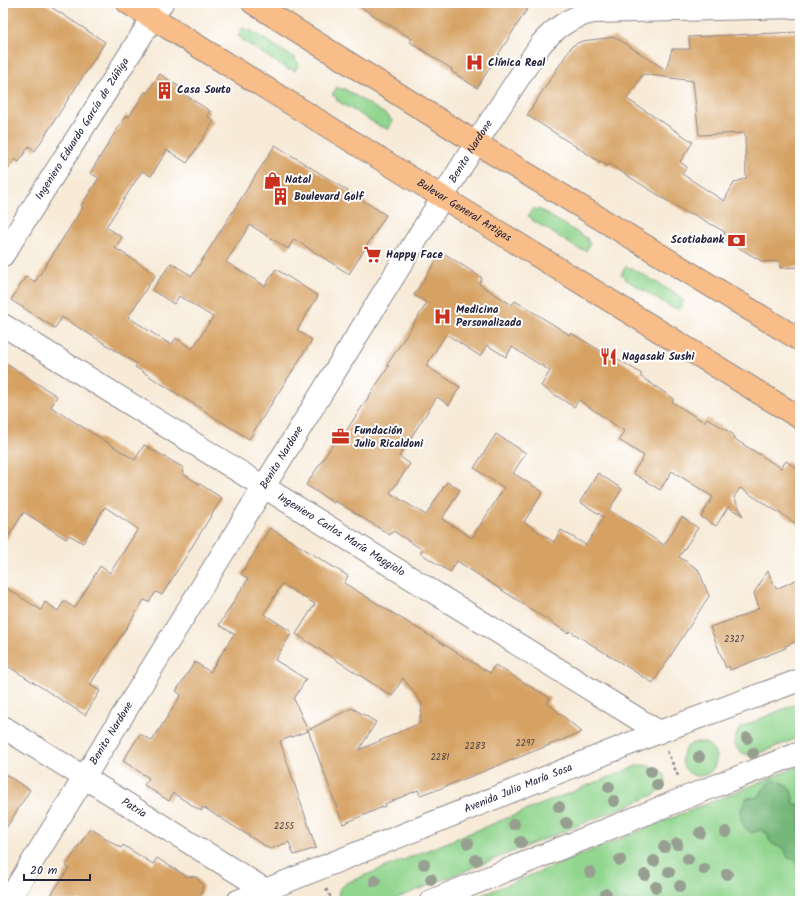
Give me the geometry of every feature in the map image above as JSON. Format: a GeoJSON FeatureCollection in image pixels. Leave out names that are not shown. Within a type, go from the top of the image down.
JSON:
{"type":"FeatureCollection","features":[{"type":"Feature","properties":{"kind":"main road","name":"Bulevar General Artigas"},"geometry":{"type":"LineString","coordinates":[[128,3],[157,10],[443,196],[800,418]]}},
{"type":"Feature","properties":{"kind":"main road"},"geometry":{"type":"LineString","coordinates":[[253,3],[476,143],[800,340]]}},
{"type":"Feature","properties":{"kind":"street","name":"Benito Nardone"},"geometry":{"type":"LineString","coordinates":[[8,901],[443,196],[541,44],[553,31],[565,23],[580,15],[593,12],[800,6]]}},
{"type":"Feature","properties":{"kind":"street","name":"Ingeniero Eduardo García de Zúñiga"},"geometry":{"type":"LineString","coordinates":[[3,255],[157,10]]}},
{"type":"Feature","properties":{"kind":"street","name":"Ingeniero Carlos María Maggiolo"},"geometry":{"type":"LineString","coordinates":[[3,325],[659,732]]}},
{"type":"Feature","properties":{"kind":"street","name":"Avenida Julio María Sosa"},"geometry":{"type":"LineString","coordinates":[[238,901],[264,889],[659,732],[800,680]]}},
{"type":"Feature","properties":{"kind":"street","name":"Patria"},"geometry":{"type":"LineString","coordinates":[[3,727],[264,889]]}},
{"type":"Feature","properties":{"kind":"street"},"geometry":{"type":"LineString","coordinates":[[431,901],[687,797],[800,753]]}},
{"type":"Feature","properties":{"kind":"path"},"geometry":{"type":"LineString","coordinates":[[659,732],[687,797]]}},
{"type":"Feature","properties":{"kind":"green space"},"geometry":{"type":"Polygon","coordinates":[[[243,28],[248,31],[250,30],[296,59],[295,60],[299,63],[295,71],[290,68],[289,70],[243,41],[243,39],[238,36],[243,28]]]}},
{"type":"Feature","properties":{"kind":"green space"},"geometry":{"type":"Polygon","coordinates":[[[337,87],[342,90],[343,88],[390,117],[389,119],[393,121],[388,130],[336,100],[337,98],[332,95],[337,87]]]}},
{"type":"Feature","properties":{"kind":"green space"},"geometry":{"type":"Polygon","coordinates":[[[533,208],[537,210],[539,209],[588,239],[587,241],[590,243],[586,251],[582,249],[580,250],[532,220],[533,219],[528,216],[533,208]]]}},
{"type":"Feature","properties":{"kind":"green space"},"geometry":{"type":"Polygon","coordinates":[[[626,266],[631,269],[632,268],[681,297],[680,299],[684,301],[679,310],[675,307],[674,309],[625,279],[626,277],[621,274],[626,266]]]}},
{"type":"Feature","properties":{"kind":"green space"},"geometry":{"type":"Polygon","coordinates":[[[800,702],[800,737],[752,756],[746,755],[738,749],[735,742],[741,727],[800,702]]]}},
{"type":"Feature","properties":{"kind":"green space"},"geometry":{"type":"Polygon","coordinates":[[[696,742],[702,742],[711,747],[715,753],[715,765],[711,771],[702,776],[696,776],[687,771],[682,762],[682,756],[687,747],[696,742]]]}},
{"type":"Feature","properties":{"kind":"green space"},"geometry":{"type":"Polygon","coordinates":[[[639,765],[654,767],[660,770],[666,778],[665,784],[654,795],[390,901],[338,901],[339,890],[346,883],[639,765]]]}},
{"type":"Feature","properties":{"kind":"green space"},"geometry":{"type":"Polygon","coordinates":[[[800,766],[800,901],[467,901],[800,766]]]}},
{"type":"Feature","properties":{"kind":"green space"},"geometry":{"type":"Polygon","coordinates":[[[772,781],[785,784],[791,790],[793,803],[798,805],[800,802],[800,871],[797,868],[796,860],[788,858],[785,850],[774,845],[768,838],[768,834],[760,830],[752,833],[747,830],[742,822],[741,812],[744,802],[747,798],[759,797],[764,787],[772,781]]]}},
{"type":"Feature","properties":{"kind":"building"},"geometry":{"type":"Polygon","coordinates":[[[3,3],[45,3],[105,42],[35,151],[29,146],[19,162],[15,159],[3,177],[3,3]]]}},
{"type":"Feature","properties":{"kind":"building"},"geometry":{"type":"Polygon","coordinates":[[[354,3],[531,3],[477,88],[451,71],[452,69],[410,42],[412,39],[354,3]]]}},
{"type":"Feature","properties":{"kind":"building"},"geometry":{"type":"Polygon","coordinates":[[[800,32],[800,267],[780,268],[780,261],[763,262],[722,238],[725,232],[691,213],[690,215],[609,164],[608,166],[601,161],[600,162],[527,115],[572,46],[582,41],[615,37],[666,70],[672,49],[690,49],[689,37],[800,32]],[[643,74],[627,99],[693,142],[680,162],[687,167],[682,174],[724,201],[734,183],[746,178],[745,133],[699,135],[693,81],[643,74]]]}},
{"type":"Feature","properties":{"kind":"building"},"geometry":{"type":"Polygon","coordinates":[[[160,74],[181,88],[179,91],[210,111],[207,116],[214,121],[187,163],[167,150],[151,176],[142,171],[106,227],[122,237],[115,248],[156,274],[128,317],[171,345],[176,338],[192,349],[213,317],[179,296],[174,304],[152,290],[171,263],[192,276],[275,145],[386,215],[349,274],[294,239],[288,249],[250,225],[226,262],[265,286],[276,269],[318,296],[297,330],[312,340],[249,439],[135,367],[137,364],[62,317],[55,328],[11,300],[26,276],[35,282],[83,207],[81,206],[99,178],[90,173],[126,115],[129,117],[145,92],[147,93],[160,74]]]}},
{"type":"Feature","properties":{"kind":"building"},"geometry":{"type":"Polygon","coordinates":[[[442,252],[482,278],[479,284],[512,305],[515,301],[570,335],[571,333],[604,353],[605,351],[642,374],[640,376],[674,399],[672,402],[704,422],[707,418],[734,435],[733,438],[781,468],[786,461],[800,471],[800,526],[740,488],[734,497],[743,516],[728,507],[716,526],[701,517],[713,497],[672,471],[660,490],[633,473],[644,456],[619,440],[624,431],[579,400],[574,407],[541,386],[550,371],[512,347],[506,357],[487,345],[480,356],[446,334],[426,366],[460,387],[449,405],[437,397],[399,456],[410,464],[390,493],[426,515],[447,482],[460,490],[442,519],[472,538],[504,488],[474,468],[496,434],[526,453],[513,473],[543,492],[524,522],[554,542],[561,530],[586,545],[604,517],[580,502],[598,473],[622,489],[609,510],[664,545],[682,517],[698,528],[679,557],[698,569],[709,596],[653,683],[570,631],[568,633],[457,561],[450,572],[420,553],[423,550],[393,531],[390,535],[344,506],[335,501],[334,503],[306,485],[341,432],[344,434],[389,366],[387,365],[427,303],[414,295],[442,252]]]}},
{"type":"Feature","properties":{"kind":"building"},"geometry":{"type":"Polygon","coordinates":[[[3,362],[57,396],[51,407],[135,460],[144,445],[184,468],[182,473],[222,498],[162,595],[156,592],[149,602],[144,600],[90,685],[100,691],[85,715],[3,663],[3,586],[41,610],[45,602],[58,611],[64,601],[75,608],[100,566],[110,573],[138,529],[105,507],[83,543],[69,535],[66,539],[24,512],[3,545],[3,362]]]}},
{"type":"Feature","properties":{"kind":"building"},"geometry":{"type":"Polygon","coordinates":[[[270,528],[348,576],[344,583],[490,673],[495,665],[550,698],[547,703],[582,732],[434,791],[420,795],[418,790],[343,824],[308,730],[352,708],[376,722],[359,750],[420,723],[422,703],[403,678],[392,696],[296,634],[315,604],[282,584],[264,614],[292,632],[275,660],[306,679],[294,699],[308,731],[280,741],[316,848],[294,855],[289,842],[270,849],[203,807],[201,811],[173,793],[169,801],[144,785],[149,778],[123,761],[140,734],[152,741],[181,695],[176,691],[195,662],[210,672],[234,634],[219,625],[248,579],[241,574],[270,528]]]}},
{"type":"Feature","properties":{"kind":"building"},"geometry":{"type":"Polygon","coordinates":[[[768,571],[776,589],[800,578],[800,640],[785,646],[786,648],[730,670],[729,666],[726,668],[710,627],[743,616],[759,608],[754,593],[768,571]]]}},
{"type":"Feature","properties":{"kind":"building"},"geometry":{"type":"Polygon","coordinates":[[[3,773],[30,790],[3,833],[3,773]]]}},
{"type":"Feature","properties":{"kind":"building"},"geometry":{"type":"Polygon","coordinates":[[[90,828],[121,848],[123,845],[153,864],[157,858],[186,876],[196,877],[203,885],[201,895],[188,901],[47,901],[69,868],[66,866],[90,828]]]}},
{"type":"Feature","properties":{"kind":"place","name":"Clínica Real"},"geometry":{"type":"Point","coordinates":[475,63]}},
{"type":"Feature","properties":{"kind":"place","name":"Casa Souto"},"geometry":{"type":"Point","coordinates":[164,90]}},
{"type":"Feature","properties":{"kind":"place","name":"Natal"},"geometry":{"type":"Point","coordinates":[272,180]}},
{"type":"Feature","properties":{"kind":"place","name":"Boulevard Golf"},"geometry":{"type":"Point","coordinates":[281,197]}},
{"type":"Feature","properties":{"kind":"place","name":"Scotiabank"},"geometry":{"type":"Point","coordinates":[737,240]}},
{"type":"Feature","properties":{"kind":"place","name":"Happy Face"},"geometry":{"type":"Point","coordinates":[373,255]}},
{"type":"Feature","properties":{"kind":"place","name":"Medicina Personalizada"},"geometry":{"type":"Point","coordinates":[443,316]}},
{"type":"Feature","properties":{"kind":"place","name":"Nagasaki Sushi"},"geometry":{"type":"Point","coordinates":[609,357]}},
{"type":"Feature","properties":{"kind":"place","name":"Fundación Julio Ricaldoni"},"geometry":{"type":"Point","coordinates":[341,437]}}]}
